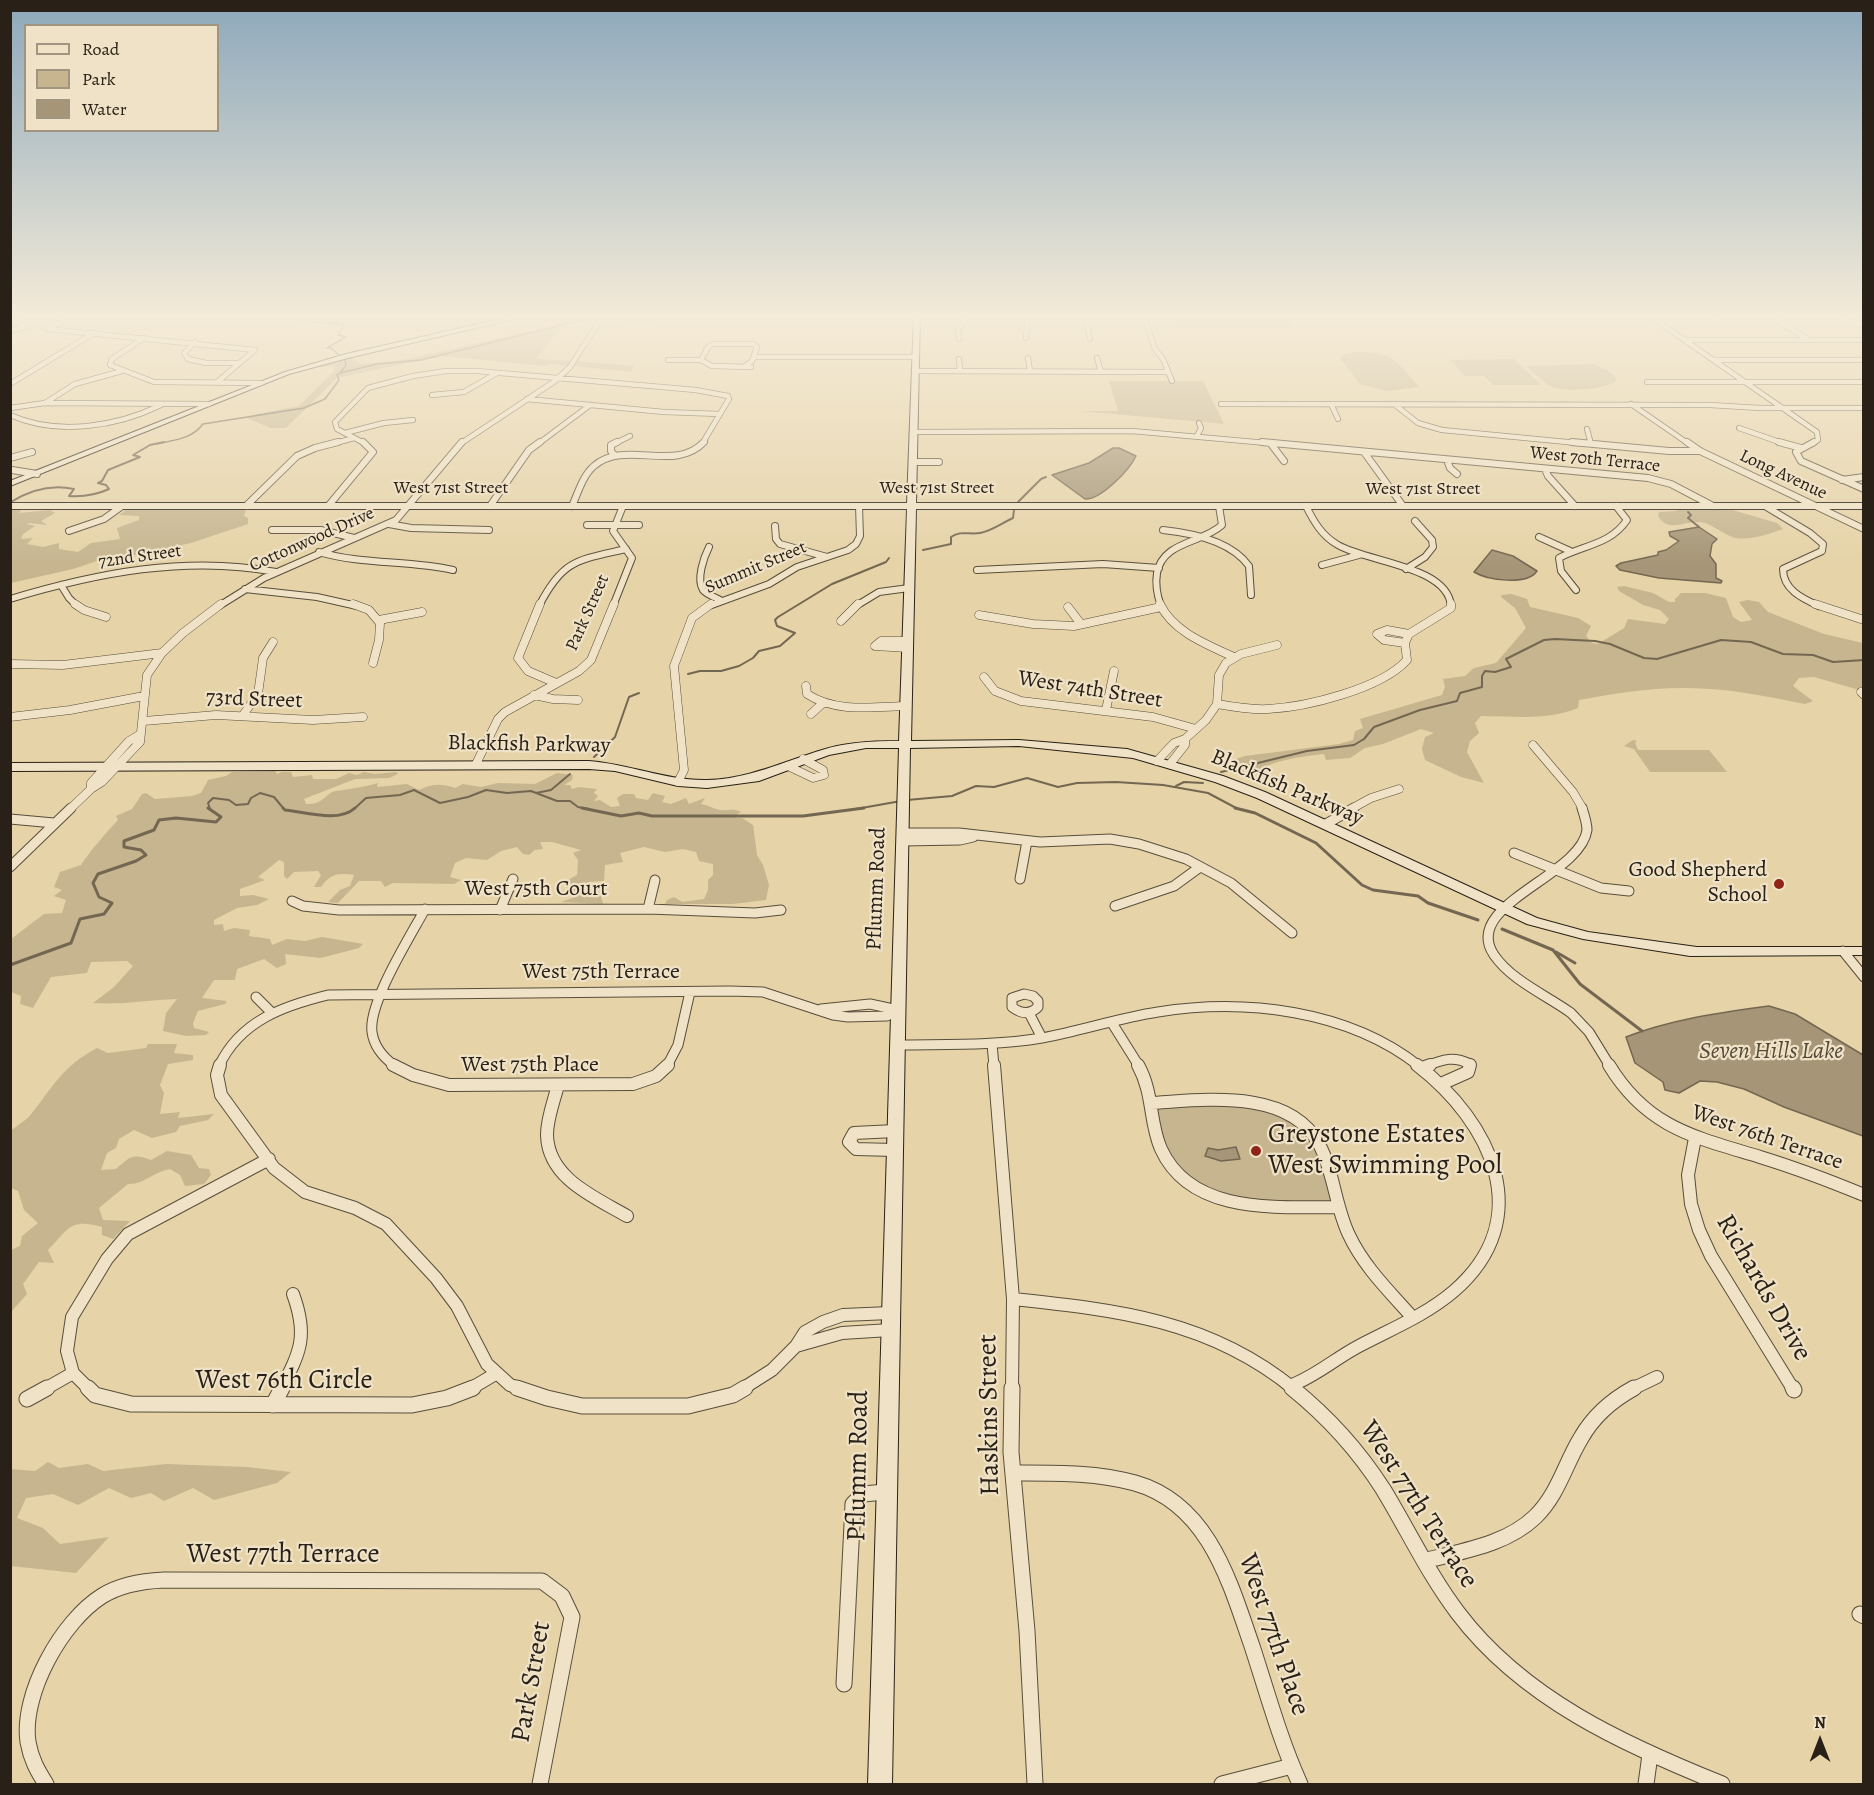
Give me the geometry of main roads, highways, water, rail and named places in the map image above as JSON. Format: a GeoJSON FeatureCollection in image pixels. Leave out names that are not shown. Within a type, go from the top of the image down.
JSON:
{"type":"FeatureCollection","features":[{"type":"Feature","properties":{"kind":"main road"},"geometry":{"type":"LineString","coordinates":[[10,484],[223,398]]}},
{"type":"Feature","properties":{"kind":"main road","name":"Pflumm Road"},"geometry":{"type":"LineString","coordinates":[[880,1785],[896,1045],[915,398]]}},
{"type":"Feature","properties":{"kind":"main road","name":"West 71st Street"},"geometry":{"type":"LineString","coordinates":[[10,506],[1863,507]]}},
{"type":"Feature","properties":{"kind":"main road","name":"Blackfish Parkway"},"geometry":{"type":"LineString","coordinates":[[10,762],[285,767],[589,765],[615,767],[678,782],[706,784],[755,778],[804,759],[849,747],[905,743],[1019,743],[1133,755],[1261,795],[1326,824],[1388,854],[1397,862],[1552,934],[1596,944],[1670,954],[1863,951]]}},
{"type":"Feature","properties":{"kind":"main road","name":"Blackfish Parkway"},"geometry":{"type":"LineString","coordinates":[[10,767],[114,764]]}},
{"type":"Feature","properties":{"kind":"water"},"geometry":{"type":"Polygon","coordinates":[[[1113,448],[1119,448],[1136,456],[1114,484],[1098,495],[1085,499],[1052,475],[1089,463],[1113,448]]]}},
{"type":"Feature","properties":{"kind":"water"},"geometry":{"type":"Polygon","coordinates":[[[1699,527],[1717,539],[1712,544],[1710,556],[1716,564],[1716,578],[1722,581],[1721,583],[1659,578],[1620,570],[1616,566],[1658,555],[1658,552],[1666,550],[1679,541],[1670,536],[1669,532],[1699,527]]]}},
{"type":"Feature","properties":{"kind":"water"},"geometry":{"type":"Polygon","coordinates":[[[1492,550],[1513,556],[1537,571],[1525,579],[1516,580],[1497,579],[1474,572],[1492,550]]]}},
{"type":"Feature","properties":{"kind":"water","name":"Seven Hills Lake"},"geometry":{"type":"Polygon","coordinates":[[[1769,1006],[1795,1014],[1863,1055],[1863,1136],[1784,1107],[1744,1089],[1717,1082],[1700,1081],[1679,1093],[1665,1090],[1663,1082],[1635,1063],[1626,1037],[1679,1021],[1769,1006]]]}},
{"type":"Feature","properties":{"kind":"water"},"geometry":{"type":"Polygon","coordinates":[[[1236,1147],[1240,1159],[1221,1161],[1205,1156],[1208,1148],[1218,1150],[1236,1147]]]}},
{"type":"Feature","properties":{"kind":"waterway"},"geometry":{"type":"LineString","coordinates":[[157,444],[188,436],[203,424],[304,408],[326,398]]}},
{"type":"Feature","properties":{"kind":"waterway"},"geometry":{"type":"LineString","coordinates":[[11,502],[33,491],[49,488],[74,489],[69,496],[89,495],[104,491],[109,489],[106,485],[98,483],[102,481],[108,470],[140,457],[133,455],[150,445],[164,442]]}},
{"type":"Feature","properties":{"kind":"waterway"},"geometry":{"type":"LineString","coordinates":[[1018,502],[1041,479],[1046,477]]}},
{"type":"Feature","properties":{"kind":"waterway"},"geometry":{"type":"LineString","coordinates":[[923,550],[951,544],[951,537],[958,534],[989,531],[1013,518],[1014,510]]}},
{"type":"Feature","properties":{"kind":"waterway"},"geometry":{"type":"LineString","coordinates":[[1688,512],[1691,515],[1688,518],[1699,527]]}},
{"type":"Feature","properties":{"kind":"waterway"},"geometry":{"type":"LineString","coordinates":[[688,674],[700,671],[721,671],[739,666],[753,658],[759,651],[780,646],[795,633],[777,626],[775,620],[778,617],[832,584],[886,562],[889,558]]}},
{"type":"Feature","properties":{"kind":"waterway"},"geometry":{"type":"LineString","coordinates":[[1221,772],[1307,751],[1354,745],[1364,739],[1374,727],[1420,710],[1457,701],[1460,693],[1482,687],[1482,676],[1485,671],[1495,672],[1511,667],[1506,659],[1544,640],[1595,641],[1610,644],[1644,658],[1657,659],[1721,640],[1751,642],[1783,654],[1813,655],[1833,662],[1864,660]]}},
{"type":"Feature","properties":{"kind":"waterway"},"geometry":{"type":"LineString","coordinates":[[594,757],[615,737],[629,697],[639,693]]}},
{"type":"Feature","properties":{"kind":"waterway"},"geometry":{"type":"LineString","coordinates":[[536,793],[551,790],[570,774]]}},
{"type":"Feature","properties":{"kind":"waterway"},"geometry":{"type":"LineString","coordinates":[[907,800],[952,796],[976,786],[994,787],[1027,778],[1058,787],[1077,783],[1116,782],[1163,785],[1208,793],[1237,809]]}},
{"type":"Feature","properties":{"kind":"waterway"},"geometry":{"type":"LineString","coordinates":[[1176,786],[1184,782],[1203,783]]}},
{"type":"Feature","properties":{"kind":"waterway"},"geometry":{"type":"LineString","coordinates":[[354,809],[366,798],[400,795],[414,790],[440,803],[468,797],[486,790],[536,793]]}},
{"type":"Feature","properties":{"kind":"waterway"},"geometry":{"type":"LineString","coordinates":[[210,809],[208,803],[213,798],[229,800],[236,805],[248,804],[251,798],[260,793],[274,797],[284,809]]}},
{"type":"Feature","properties":{"kind":"waterway"},"geometry":{"type":"LineString","coordinates":[[536,793],[557,801],[570,801],[578,807],[589,809]]}},
{"type":"Feature","properties":{"kind":"waterway"},"geometry":{"type":"LineString","coordinates":[[856,809],[901,801]]}},
{"type":"Feature","properties":{"kind":"waterway"},"geometry":{"type":"LineString","coordinates":[[10,965],[71,943],[80,919],[104,914],[112,903],[99,897],[93,883],[98,874],[136,861],[146,855],[141,850],[124,847],[124,841],[154,830],[159,820],[176,818],[216,822],[221,817],[208,808]]}},
{"type":"Feature","properties":{"kind":"waterway"},"geometry":{"type":"LineString","coordinates":[[284,809],[331,816],[340,815],[355,808]]}},
{"type":"Feature","properties":{"kind":"waterway"},"geometry":{"type":"LineString","coordinates":[[582,808],[621,816],[639,813],[652,816],[803,816],[864,808]]}},
{"type":"Feature","properties":{"kind":"waterway"},"geometry":{"type":"LineString","coordinates":[[1237,809],[1255,813],[1316,843],[1362,885],[1373,890],[1418,896],[1428,903],[1478,920]]}},
{"type":"Feature","properties":{"kind":"waterway"},"geometry":{"type":"LineString","coordinates":[[1502,929],[1553,950],[1580,984],[1642,1031]]}},
{"type":"Feature","properties":{"kind":"waterway"},"geometry":{"type":"LineString","coordinates":[[1556,952],[1575,963]]}},
{"type":"Feature","properties":{"kind":"place","name":"Good Shepherd School"},"geometry":{"type":"Point","coordinates":[1779,884]}},
{"type":"Feature","properties":{"kind":"place","name":"Greystone Estates West Swimming Pool"},"geometry":{"type":"Point","coordinates":[1256,1151]}}]}
